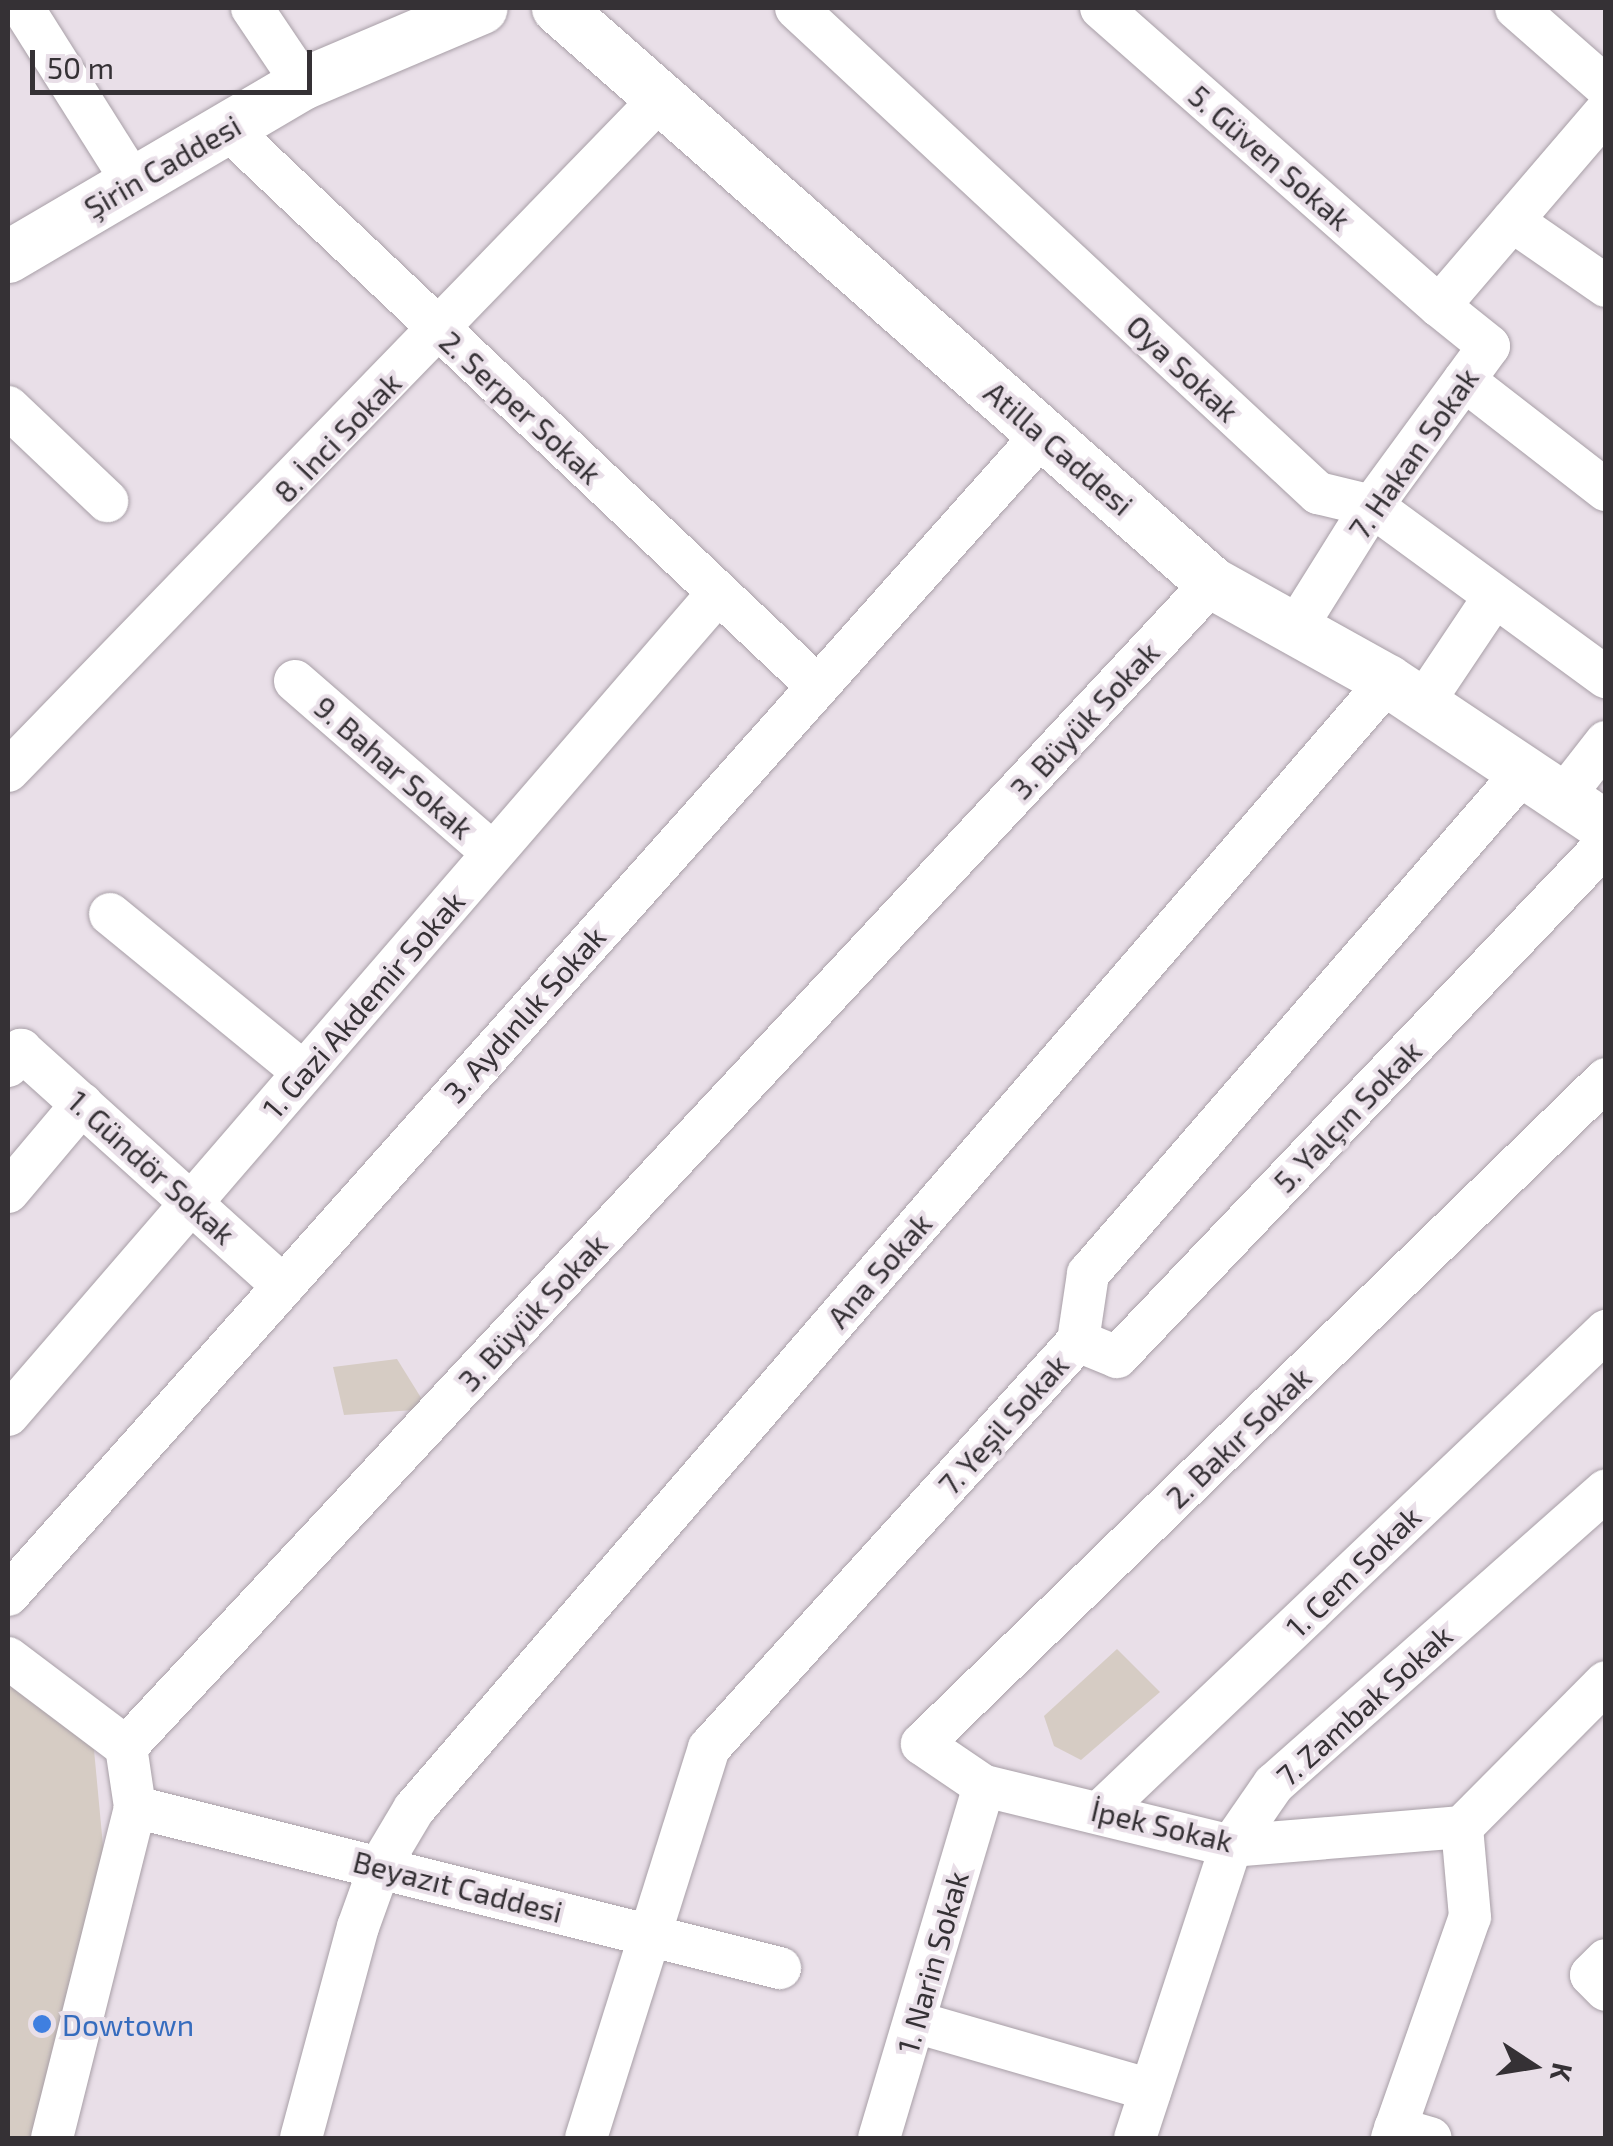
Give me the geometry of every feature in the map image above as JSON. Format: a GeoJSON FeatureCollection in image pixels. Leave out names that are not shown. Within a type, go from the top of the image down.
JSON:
{"type":"FeatureCollection","features":[{"type":"Feature","properties":{"kind":"street"},"geometry":{"type":"LineString","coordinates":[[23,8],[133,183]]}},
{"type":"Feature","properties":{"kind":"street"},"geometry":{"type":"LineString","coordinates":[[252,8],[303,84]]}},
{"type":"Feature","properties":{"kind":"street","name":"Şirin Caddesi"},"geometry":{"type":"LineString","coordinates":[[8,257],[407,22],[482,8]]}},
{"type":"Feature","properties":{"kind":"street","name":"Atilla Caddesi"},"geometry":{"type":"LineString","coordinates":[[558,8],[1212,584],[1405,692],[1606,827]]}},
{"type":"Feature","properties":{"kind":"street","name":"Oya Sokak"},"geometry":{"type":"LineString","coordinates":[[796,8],[1318,494],[1372,506],[1492,600],[1606,677]]}},
{"type":"Feature","properties":{"kind":"street","name":"5. Güven Sokak"},"geometry":{"type":"LineString","coordinates":[[1101,8],[1439,306]]}},
{"type":"Feature","properties":{"kind":"street"},"geometry":{"type":"LineString","coordinates":[[1516,8],[1606,88]]}},
{"type":"Feature","properties":{"kind":"street","name":"8. İnci Sokak"},"geometry":{"type":"LineString","coordinates":[[8,771],[441,331],[661,98]]}},
{"type":"Feature","properties":{"kind":"street"},"geometry":{"type":"LineString","coordinates":[[1439,306],[1606,111]]}},
{"type":"Feature","properties":{"kind":"street","name":"2. Serper Sokak"},"geometry":{"type":"LineString","coordinates":[[227,128],[816,685]]}},
{"type":"Feature","properties":{"kind":"street"},"geometry":{"type":"LineString","coordinates":[[1512,221],[1606,286]]}},
{"type":"Feature","properties":{"kind":"street","name":"7. Hakan Sokak"},"geometry":{"type":"LineString","coordinates":[[1295,630],[1372,506],[1489,346],[1439,306]]}},
{"type":"Feature","properties":{"kind":"street"},"geometry":{"type":"LineString","coordinates":[[1464,380],[1606,490]]}},
{"type":"Feature","properties":{"kind":"street"},"geometry":{"type":"LineString","coordinates":[[8,407],[107,501]]}},
{"type":"Feature","properties":{"kind":"street","name":"3. Aydınlık Sokak"},"geometry":{"type":"LineString","coordinates":[[8,1596],[1043,434]]}},
{"type":"Feature","properties":{"kind":"street","name":"3. Büyük Sokak"},"geometry":{"type":"LineString","coordinates":[[126,1747],[1212,584]]}},
{"type":"Feature","properties":{"kind":"street","name":"1. Gazi Akdemir Sokak"},"geometry":{"type":"LineString","coordinates":[[8,1414],[718,593]]}},
{"type":"Feature","properties":{"kind":"street","name":"Ana Sokak"},"geometry":{"type":"LineString","coordinates":[[302,2138],[380,1866],[414,1809],[1405,692],[1492,600]]}},
{"type":"Feature","properties":{"kind":"street","name":"9. Bahar Sokak"},"geometry":{"type":"LineString","coordinates":[[295,681],[494,853]]}},
{"type":"Feature","properties":{"kind":"street","name":"7. Yeşil Sokak"},"geometry":{"type":"LineString","coordinates":[[586,2138],[646,1933],[709,1748],[1078,1340],[1088,1274],[1544,783],[1606,742]]}},
{"type":"Feature","properties":{"kind":"street","name":"5. Yalçın Sokak"},"geometry":{"type":"LineString","coordinates":[[1078,1340],[1117,1357],[1606,844]]}},
{"type":"Feature","properties":{"kind":"street"},"geometry":{"type":"LineString","coordinates":[[110,914],[303,1072]]}},
{"type":"Feature","properties":{"kind":"street","name":"1. Gündör Sokak"},"geometry":{"type":"LineString","coordinates":[[14,1058],[82,1104],[283,1286]]}},
{"type":"Feature","properties":{"kind":"street","name":"2. Bakır Sokak"},"geometry":{"type":"LineString","coordinates":[[984,1786],[922,1744],[1606,1079]]}},
{"type":"Feature","properties":{"kind":"street"},"geometry":{"type":"LineString","coordinates":[[8,1192],[82,1104]]}},
{"type":"Feature","properties":{"kind":"street","name":"1. Cem Sokak"},"geometry":{"type":"LineString","coordinates":[[1100,1811],[1606,1331]]}},
{"type":"Feature","properties":{"kind":"street","name":"7. Zambak Sokak"},"geometry":{"type":"LineString","coordinates":[[1135,2138],[1231,1846],[1274,1784],[1606,1490]]}},
{"type":"Feature","properties":{"kind":"street"},"geometry":{"type":"LineString","coordinates":[[8,1658],[126,1747],[135,1807],[52,2138]]}},
{"type":"Feature","properties":{"kind":"street"},"geometry":{"type":"LineString","coordinates":[[1406,2135],[1470,1917],[1462,1826],[1606,1682]]}},
{"type":"Feature","properties":{"kind":"street","name":"İpek Sokak"},"geometry":{"type":"LineString","coordinates":[[984,1786],[1100,1811],[1231,1846],[1462,1826]]}},
{"type":"Feature","properties":{"kind":"street","name":"1. Narin Sokak"},"geometry":{"type":"LineString","coordinates":[[879,2138],[984,1786]]}},
{"type":"Feature","properties":{"kind":"street","name":"Beyazıt Caddesi"},"geometry":{"type":"LineString","coordinates":[[135,1807],[780,1968]]}},
{"type":"Feature","properties":{"kind":"street"},"geometry":{"type":"LineString","coordinates":[[915,2022],[1150,2090]]}},
{"type":"Feature","properties":{"kind":"building"},"geometry":{"type":"Polygon","coordinates":[[[397,1359],[428,1409],[344,1415],[333,1367],[397,1359]]]}},
{"type":"Feature","properties":{"kind":"building"},"geometry":{"type":"Polygon","coordinates":[[[1117,1649],[1160,1692],[1081,1760],[1054,1746],[1044,1716],[1117,1649]]]}},
{"type":"Feature","properties":{"kind":"building","name":"Dowtown"},"geometry":{"type":"Polygon","coordinates":[[[8,1683],[93,1739],[109,1910],[44,2138],[8,2138],[8,1683]]]}},
{"type":"Feature","properties":{"kind":"place","name":"Dowtown"},"geometry":{"type":"Point","coordinates":[42,2024]}}]}
